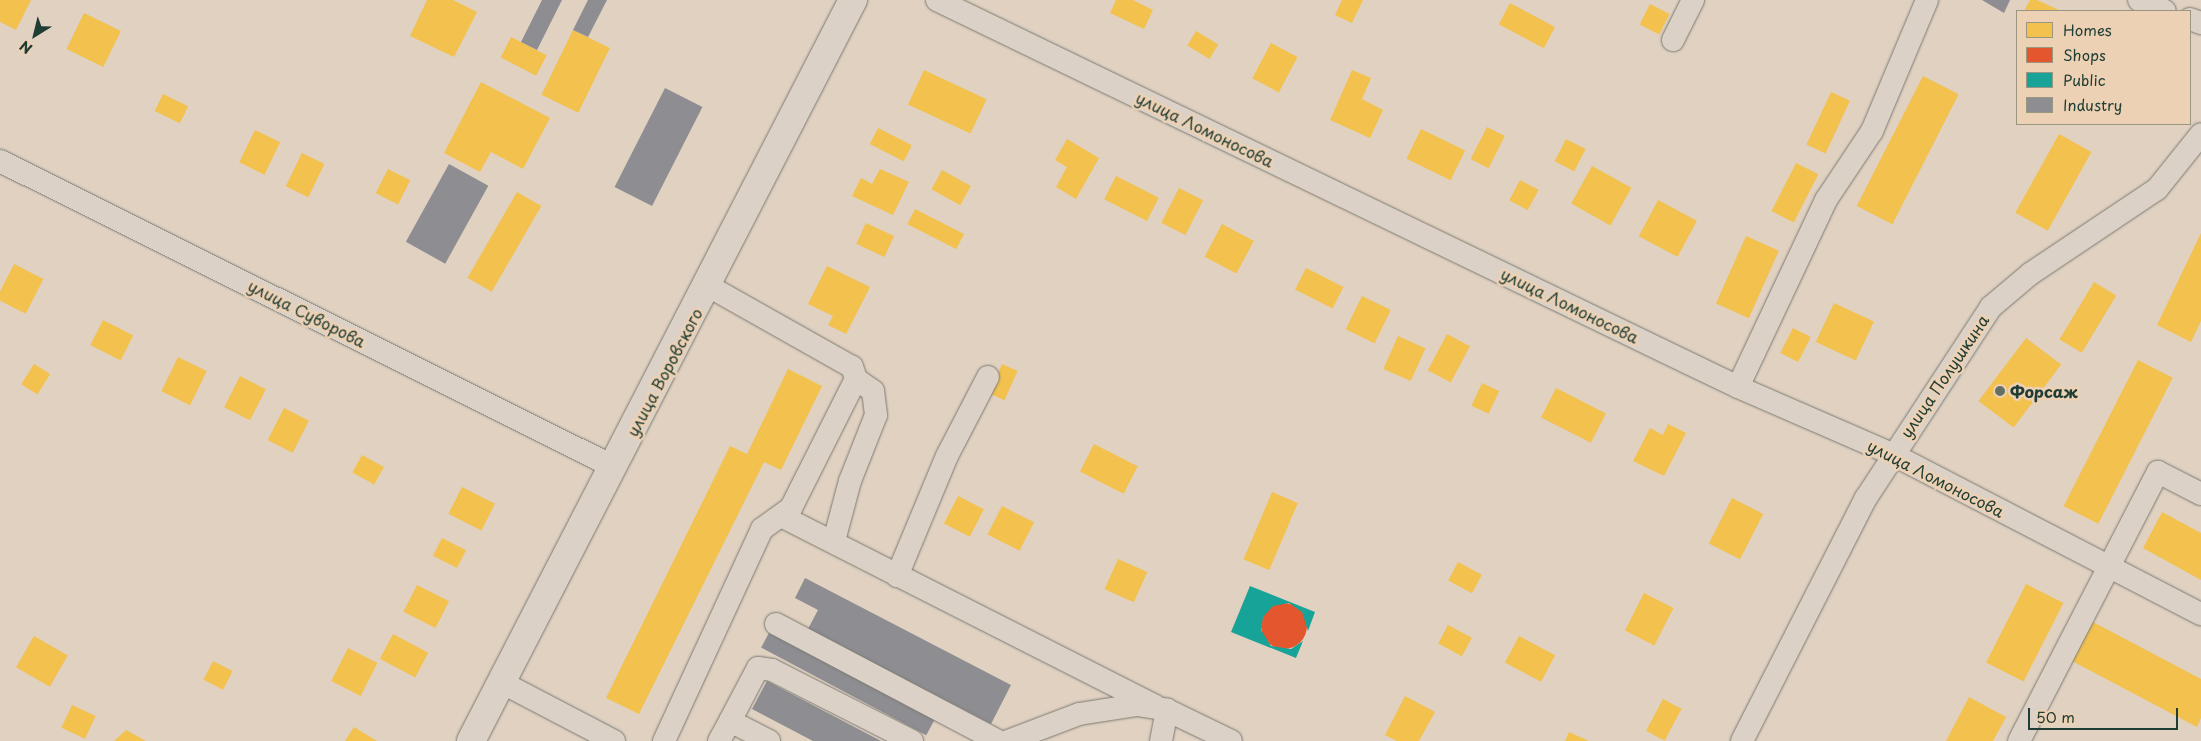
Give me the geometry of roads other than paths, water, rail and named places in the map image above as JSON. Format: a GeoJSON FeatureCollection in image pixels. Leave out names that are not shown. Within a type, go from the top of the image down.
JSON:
{"type":"FeatureCollection","features":[{"type":"Feature","properties":{"kind":"main road","name":"улица Воровского"},"geometry":{"type":"LineString","coordinates":[[470,741],[499,682],[708,286],[853,0]]}},
{"type":"Feature","properties":{"kind":"street","name":"улица Ломоносова"},"geometry":{"type":"LineString","coordinates":[[937,0],[1738,387],[1892,454],[2201,614]]}},
{"type":"Feature","properties":{"kind":"street"},"geometry":{"type":"LineString","coordinates":[[1673,40],[1693,0]]}},
{"type":"Feature","properties":{"kind":"street"},"geometry":{"type":"LineString","coordinates":[[1738,387],[1826,200],[1872,131],[1926,0]]}},
{"type":"Feature","properties":{"kind":"street"},"geometry":{"type":"LineString","coordinates":[[2139,0],[2163,10]]}},
{"type":"Feature","properties":{"kind":"street","name":"улица Полушкина"},"geometry":{"type":"LineString","coordinates":[[1742,741],[1892,454],[1991,307],[2030,274],[2157,188],[2201,134]]}},
{"type":"Feature","properties":{"kind":"street","name":"улица Суворова"},"geometry":{"type":"LineString","coordinates":[[0,161],[614,467]]}},
{"type":"Feature","properties":{"kind":"street"},"geometry":{"type":"LineString","coordinates":[[708,286],[852,367],[856,379],[873,391],[876,415],[853,473],[834,541]]}},
{"type":"Feature","properties":{"kind":"street"},"geometry":{"type":"LineString","coordinates":[[897,576],[947,456],[988,377]]}},
{"type":"Feature","properties":{"kind":"street"},"geometry":{"type":"LineString","coordinates":[[664,741],[762,529],[783,517],[856,379]]}},
{"type":"Feature","properties":{"kind":"street"},"geometry":{"type":"LineString","coordinates":[[2019,741],[2107,567],[2158,472],[2201,494]]}},
{"type":"Feature","properties":{"kind":"street"},"geometry":{"type":"LineString","coordinates":[[783,517],[834,541],[897,576],[1231,741]]}},
{"type":"Feature","properties":{"kind":"street"},"geometry":{"type":"LineString","coordinates":[[776,624],[998,741]]}},
{"type":"Feature","properties":{"kind":"street"},"geometry":{"type":"LineString","coordinates":[[719,741],[758,668],[772,670],[912,741]]}},
{"type":"Feature","properties":{"kind":"street"},"geometry":{"type":"LineString","coordinates":[[499,682],[614,741]]}},
{"type":"Feature","properties":{"kind":"street"},"geometry":{"type":"LineString","coordinates":[[1008,741],[1079,714],[1161,708]]}},
{"type":"Feature","properties":{"kind":"street"},"geometry":{"type":"LineString","coordinates":[[1161,708],[1161,741]]}},
{"type":"Feature","properties":{"kind":"street"},"geometry":{"type":"LineString","coordinates":[[730,721],[769,741]]}},
{"type":"Feature","properties":{"kind":"place","name":"Форсаж"},"geometry":{"type":"Point","coordinates":[2000,391]}}]}
